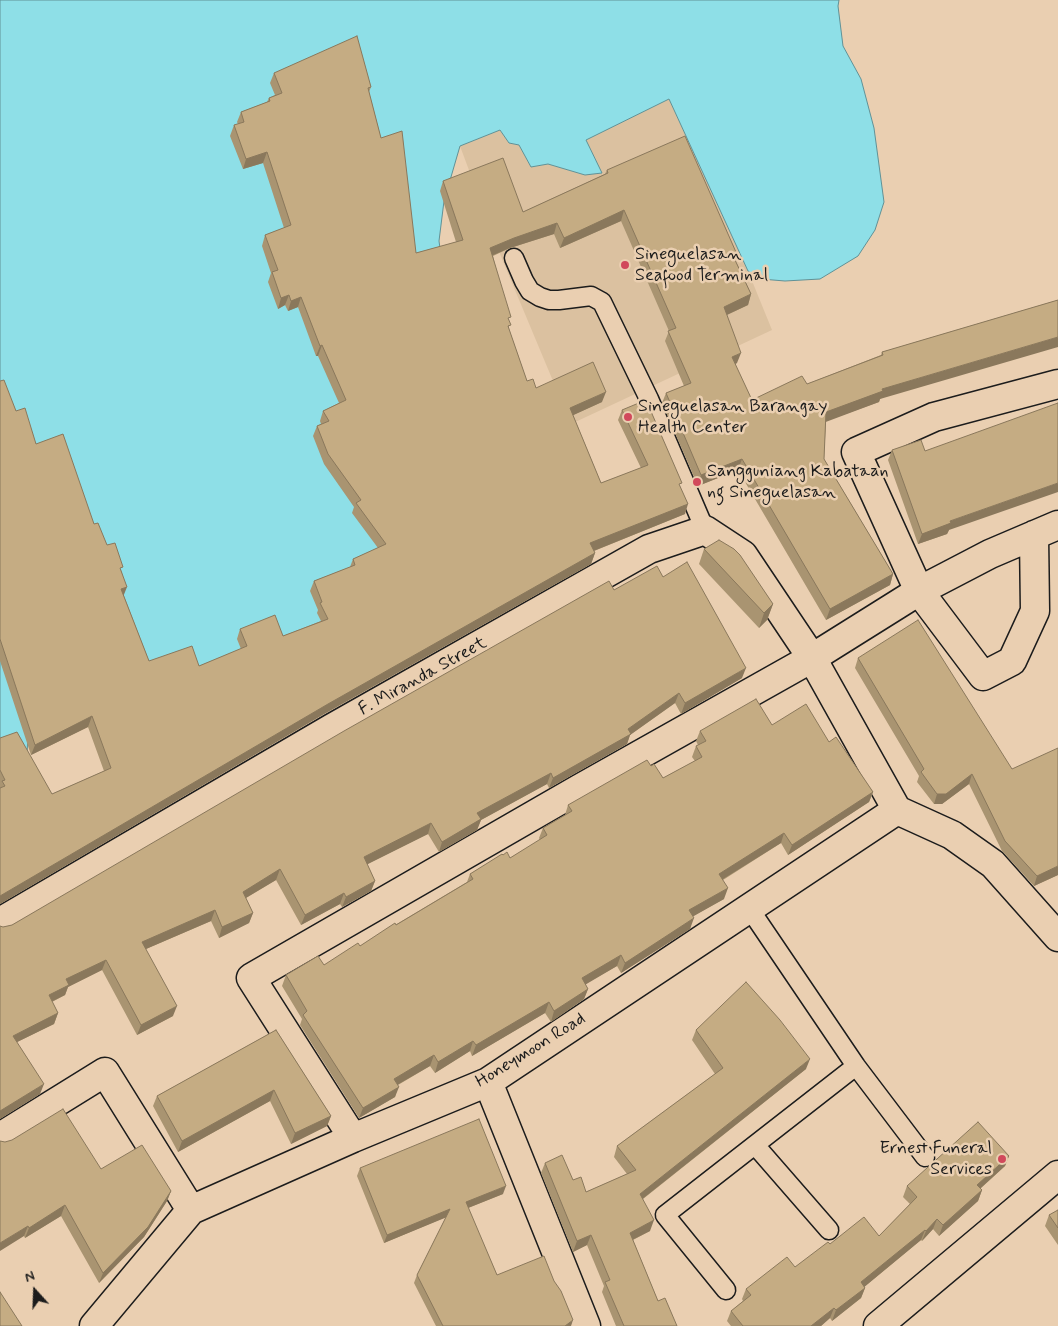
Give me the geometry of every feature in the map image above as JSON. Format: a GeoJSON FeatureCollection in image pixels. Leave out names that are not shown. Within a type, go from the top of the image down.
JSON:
{"type":"FeatureCollection","features":[{"type":"Feature","properties":{"kind":"street"},"geometry":{"type":"LineString","coordinates":[[1046,530],[1034,611],[1012,661],[983,676],[919,591],[856,452],[934,417],[1058,384]]}},
{"type":"Feature","properties":{"kind":"street"},"geometry":{"type":"LineString","coordinates":[[705,530],[743,555],[812,658],[897,810],[952,835],[994,864],[1057,934]]}},
{"type":"Feature","properties":{"kind":"street","name":"F. Miranda Street"},"geometry":{"type":"LineString","coordinates":[[0,922],[332,728],[649,550],[705,530]]}},
{"type":"Feature","properties":{"kind":"street"},"geometry":{"type":"LineString","coordinates":[[353,1138],[251,978],[579,789],[812,658],[919,591],[990,554],[1046,530]]}},
{"type":"Feature","properties":{"kind":"street","name":"Honeymoon Road"},"geometry":{"type":"LineString","coordinates":[[94,1326],[191,1210],[353,1138],[488,1082],[897,810]]}},
{"type":"Feature","properties":{"kind":"street"},"geometry":{"type":"LineString","coordinates":[[0,1137],[105,1072],[191,1210]]}},
{"type":"Feature","properties":{"kind":"street"},"geometry":{"type":"LineString","coordinates":[[488,1082],[586,1326]]}},
{"type":"Feature","properties":{"kind":"street"},"geometry":{"type":"LineString","coordinates":[[878,1326],[1058,1175]]}},
{"type":"Feature","properties":{"kind":"lane"},"geometry":{"type":"LineString","coordinates":[[514,258],[530,291],[540,297],[549,300],[559,300],[591,296],[602,302],[649,399],[705,530]]}},
{"type":"Feature","properties":{"kind":"lane"},"geometry":{"type":"LineString","coordinates":[[750,908],[856,1066],[925,1156]]}},
{"type":"Feature","properties":{"kind":"lane"},"geometry":{"type":"LineString","coordinates":[[726,1290],[665,1215],[856,1066]]}},
{"type":"Feature","properties":{"kind":"lane"},"geometry":{"type":"LineString","coordinates":[[755,1145],[829,1230]]}},
{"type":"Feature","properties":{"kind":"shaded area","name":"Sineguelasan Seafood Terminal"},"geometry":{"type":"Polygon","coordinates":[[[669,99],[748,271],[772,330],[571,424],[502,259],[460,146],[500,130],[509,143],[519,145],[531,167],[548,164],[585,175],[601,173],[586,140],[669,99]]]}},
{"type":"Feature","properties":{"kind":"water"},"geometry":{"type":"Polygon","coordinates":[[[0,0],[839,0],[838,6],[843,46],[861,79],[874,128],[884,202],[875,230],[858,256],[820,279],[785,281],[761,279],[748,271],[669,99],[586,140],[602,173],[585,175],[548,164],[531,167],[519,145],[509,143],[500,130],[460,146],[444,201],[439,241],[445,285],[385,606],[179,708],[0,475],[0,0]]]}},
{"type":"Feature","properties":{"kind":"water"},"geometry":{"type":"Polygon","coordinates":[[[0,629],[29,716],[27,754],[0,764],[0,629]]]}},
{"type":"Feature","properties":{"kind":"building"},"geometry":{"type":"Polygon","coordinates":[[[357,36],[371,87],[368,88],[381,138],[402,131],[416,253],[463,240],[443,181],[503,158],[523,212],[608,173],[607,170],[685,136],[739,259],[735,260],[751,294],[724,307],[741,353],[732,357],[752,400],[802,376],[807,384],[883,355],[882,352],[1058,300],[1058,337],[882,389],[883,391],[826,412],[824,459],[893,574],[830,609],[742,459],[701,475],[666,393],[691,383],[668,331],[676,328],[624,210],[564,238],[557,223],[490,248],[511,317],[508,318],[511,325],[508,326],[527,381],[533,379],[536,388],[593,362],[606,392],[570,408],[601,483],[648,465],[622,410],[646,400],[682,483],[679,484],[688,504],[590,543],[595,553],[328,704],[0,896],[0,788],[5,786],[2,781],[5,780],[0,770],[0,738],[17,732],[52,794],[111,768],[92,716],[35,745],[0,639],[0,381],[4,380],[16,411],[25,408],[36,444],[63,434],[94,524],[98,523],[107,545],[115,543],[123,567],[120,568],[127,587],[121,589],[149,661],[192,646],[199,666],[247,646],[240,629],[275,615],[283,636],[328,619],[320,603],[322,602],[314,581],[355,565],[353,559],[386,544],[356,503],[361,500],[328,454],[317,426],[329,421],[323,411],[346,400],[322,345],[320,346],[301,297],[291,301],[289,295],[281,298],[272,272],[278,270],[265,235],[291,225],[267,152],[246,159],[234,125],[244,122],[241,112],[270,101],[269,98],[282,93],[274,73],[357,36]]]}},
{"type":"Feature","properties":{"kind":"building"},"geometry":{"type":"Polygon","coordinates":[[[1058,403],[1058,483],[950,521],[951,523],[922,534],[892,450],[921,440],[925,451],[1058,403]]]}},
{"type":"Feature","properties":{"kind":"building"},"geometry":{"type":"Polygon","coordinates":[[[719,540],[740,555],[773,604],[764,613],[704,549],[719,540]]]}},
{"type":"Feature","properties":{"kind":"building"},"geometry":{"type":"Polygon","coordinates":[[[687,562],[746,668],[685,703],[679,693],[628,729],[631,734],[553,778],[551,773],[477,813],[481,819],[442,842],[431,823],[364,857],[375,881],[346,897],[344,893],[305,915],[280,869],[243,892],[253,913],[222,927],[215,910],[142,942],[177,1006],[141,1025],[106,960],[66,979],[69,985],[49,995],[58,1013],[13,1036],[44,1084],[0,1111],[0,926],[12,925],[344,731],[609,581],[614,590],[657,566],[663,577],[687,562]]]}},
{"type":"Feature","properties":{"kind":"building"},"geometry":{"type":"Polygon","coordinates":[[[918,620],[1012,769],[1058,748],[1058,866],[1037,876],[1005,841],[972,774],[946,794],[937,794],[921,772],[924,769],[858,658],[918,620]]]}},
{"type":"Feature","properties":{"kind":"building"},"geometry":{"type":"Polygon","coordinates":[[[756,699],[772,725],[806,704],[829,742],[836,737],[873,792],[792,845],[784,833],[719,874],[728,888],[689,910],[694,918],[625,963],[621,955],[582,978],[588,989],[554,1011],[549,1002],[476,1045],[473,1041],[438,1062],[434,1055],[394,1079],[399,1087],[363,1108],[303,1015],[307,1011],[286,975],[318,956],[324,965],[358,943],[360,946],[395,923],[396,925],[473,879],[470,874],[502,854],[507,852],[510,858],[547,835],[543,828],[572,811],[568,805],[647,760],[651,766],[654,764],[663,778],[702,757],[696,746],[706,741],[700,731],[756,699]]]}},
{"type":"Feature","properties":{"kind":"building"},"geometry":{"type":"Polygon","coordinates":[[[746,982],[780,1020],[810,1059],[640,1194],[654,1220],[630,1233],[658,1301],[665,1298],[677,1326],[624,1326],[605,1282],[610,1280],[591,1235],[577,1241],[545,1163],[562,1155],[573,1180],[581,1177],[586,1192],[636,1170],[617,1146],[723,1068],[696,1030],[746,982]]]}},
{"type":"Feature","properties":{"kind":"building"},"geometry":{"type":"Polygon","coordinates":[[[276,1030],[331,1116],[295,1133],[274,1090],[182,1141],[157,1096],[276,1030]]]}},
{"type":"Feature","properties":{"kind":"building"},"geometry":{"type":"Polygon","coordinates":[[[63,1109],[101,1169],[142,1145],[171,1191],[148,1227],[103,1273],[65,1205],[29,1228],[28,1226],[0,1243],[0,1141],[12,1140],[63,1109]]]}},
{"type":"Feature","properties":{"kind":"building"},"geometry":{"type":"Polygon","coordinates":[[[479,1119],[506,1186],[466,1202],[497,1275],[544,1256],[573,1320],[565,1326],[443,1326],[417,1275],[450,1209],[387,1235],[360,1168],[479,1119]]]}},
{"type":"Feature","properties":{"kind":"building"},"geometry":{"type":"Polygon","coordinates":[[[978,1122],[1009,1156],[977,1185],[982,1190],[943,1225],[937,1219],[926,1231],[861,1282],[865,1288],[811,1326],[743,1326],[731,1311],[751,1295],[746,1289],[787,1257],[795,1267],[828,1242],[830,1244],[864,1217],[879,1236],[917,1197],[907,1186],[978,1122]]]}},
{"type":"Feature","properties":{"kind":"building"},"geometry":{"type":"Polygon","coordinates":[[[1058,1210],[1058,1228],[1049,1215],[1058,1210]]]}},
{"type":"Feature","properties":{"kind":"building"},"geometry":{"type":"Polygon","coordinates":[[[0,1292],[22,1326],[0,1326],[0,1292]]]}},
{"type":"Feature","properties":{"kind":"place","name":"Sineguelasan Seafood Terminal"},"geometry":{"type":"Point","coordinates":[625,265]}},
{"type":"Feature","properties":{"kind":"place","name":"Sineguelasan Barangay Health Center"},"geometry":{"type":"Point","coordinates":[628,417]}},
{"type":"Feature","properties":{"kind":"place","name":"Sangguniang Kabataan ng Sineguelasan"},"geometry":{"type":"Point","coordinates":[697,482]}},
{"type":"Feature","properties":{"kind":"place","name":"Ernest Funeral Services"},"geometry":{"type":"Point","coordinates":[1002,1159]}}]}
